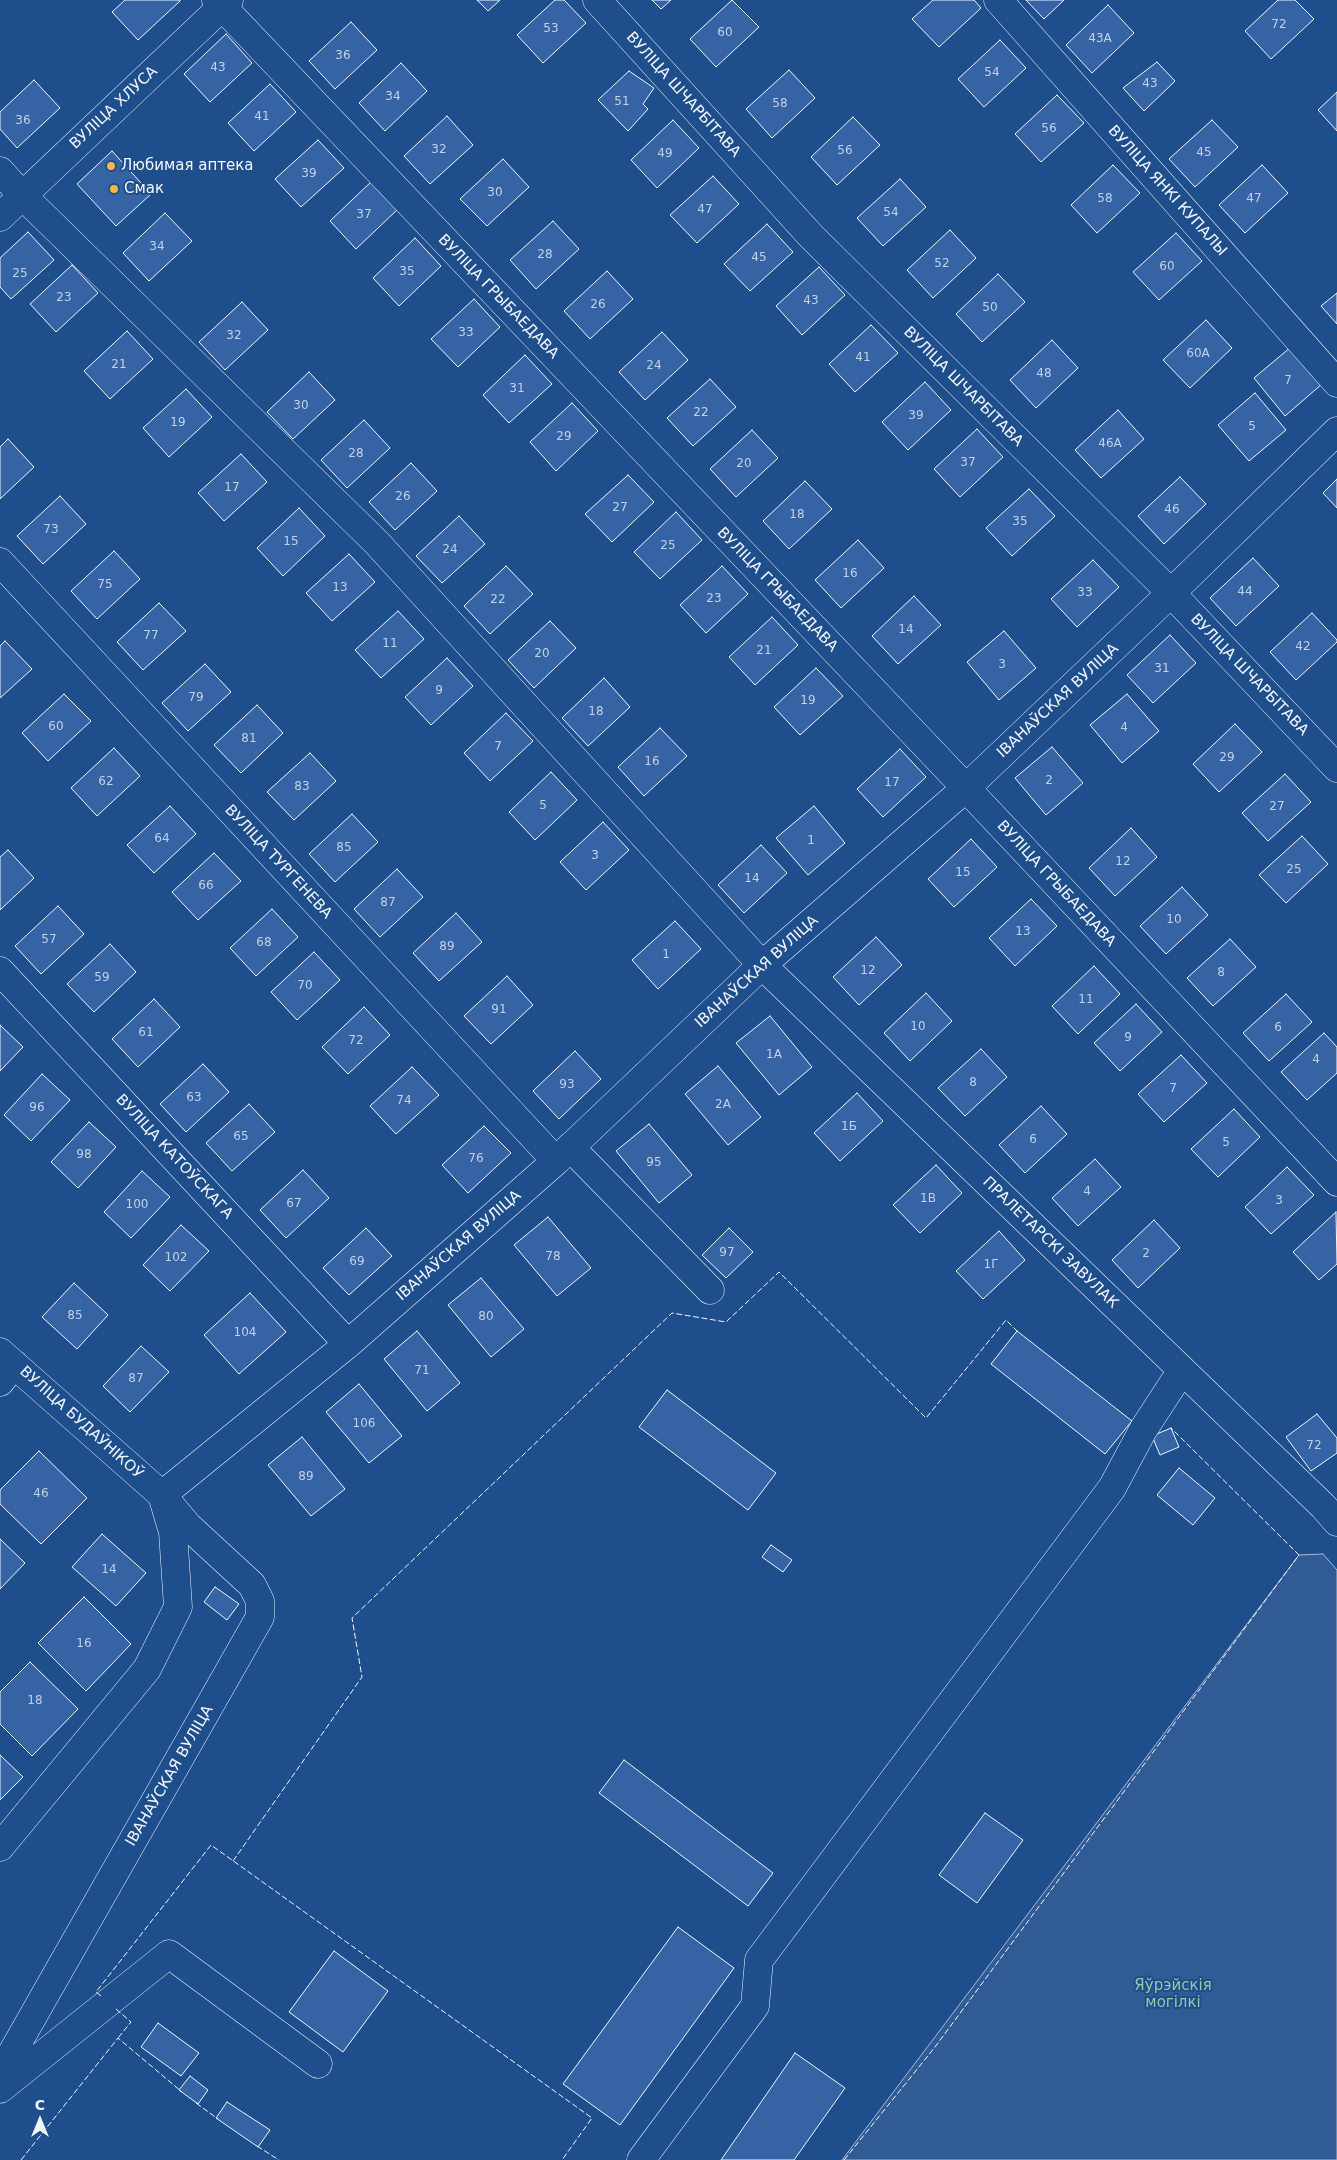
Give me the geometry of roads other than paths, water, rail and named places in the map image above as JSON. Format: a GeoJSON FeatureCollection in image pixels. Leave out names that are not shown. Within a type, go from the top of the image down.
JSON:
{"type":"FeatureCollection","features":[{"type":"Feature","properties":{"kind":"street","name":"ВУЛІЦА ШЧАРБІТАВА"},"geometry":{"type":"LineString","coordinates":[[597,0],[811,236],[1171,593],[1337,768]]}},
{"type":"Feature","properties":{"kind":"street","name":"ВУЛІЦА ЯНКІ КУПАЛЫ"},"geometry":{"type":"LineString","coordinates":[[998,0],[1337,383]]}},
{"type":"Feature","properties":{"kind":"street","name":"ВУЛІЦА ХЛУСА"},"geometry":{"type":"LineString","coordinates":[[0,217],[222,2]]}},
{"type":"Feature","properties":{"kind":"street","name":"ВУЛІЦА ГРЫБАЕДАВА"},"geometry":{"type":"LineString","coordinates":[[222,2],[1337,1182]]}},
{"type":"Feature","properties":{"kind":"street","name":"ПРАЛЕТАРСКІ ЗАВУЛАК"},"geometry":{"type":"LineString","coordinates":[[0,171],[22,195],[378,543],[762,965],[1182,1370],[1332,1507]]}},
{"type":"Feature","properties":{"kind":"street","name":"ІВАНАЎСКАЯ ВУЛІЦА"},"geometry":{"type":"LineString","coordinates":[[0,2074],[260,1617],[260,1601],[252,1585],[188,1526],[162,1495],[348,1344],[563,1154],[762,965],[966,788],[1171,593],[1337,431]]}},
{"type":"Feature","properties":{"kind":"street","name":"ВУЛІЦА ТУРГЕНЕВА"},"geometry":{"type":"LineString","coordinates":[[0,562],[563,1154],[710,1290]]}},
{"type":"Feature","properties":{"kind":"street","name":"ВУЛІЦА КАТОЎСКАГА"},"geometry":{"type":"LineString","coordinates":[[0,971],[348,1344]]}},
{"type":"Feature","properties":{"kind":"street","name":"ВУЛІЦА БУДАЎНІКОЎ"},"geometry":{"type":"LineString","coordinates":[[5,1366],[162,1495]]}},
{"type":"Feature","properties":{"kind":"street"},"geometry":{"type":"LineString","coordinates":[[640,2160],[755,2006],[759,1960],[1112,1488],[1143,1430],[1182,1370]]}},
{"type":"Feature","properties":{"kind":"street"},"geometry":{"type":"LineString","coordinates":[[0,1847],[147,1669],[178,1607],[173,1532],[162,1495]]}},
{"type":"Feature","properties":{"kind":"street"},"geometry":{"type":"LineString","coordinates":[[0,2088],[169,1954],[318,2064]]}},
{"type":"Feature","properties":{"kind":"place","name":"Любимая аптека"},"geometry":{"type":"Point","coordinates":[111,166]}},
{"type":"Feature","properties":{"kind":"place","name":"Смак"},"geometry":{"type":"Point","coordinates":[114,189]}},
{"type":"Feature","properties":{"kind":"park label","name":"Яўрэйскія могілкі"},"geometry":{"type":"Point","coordinates":[1173,1994]}}]}
